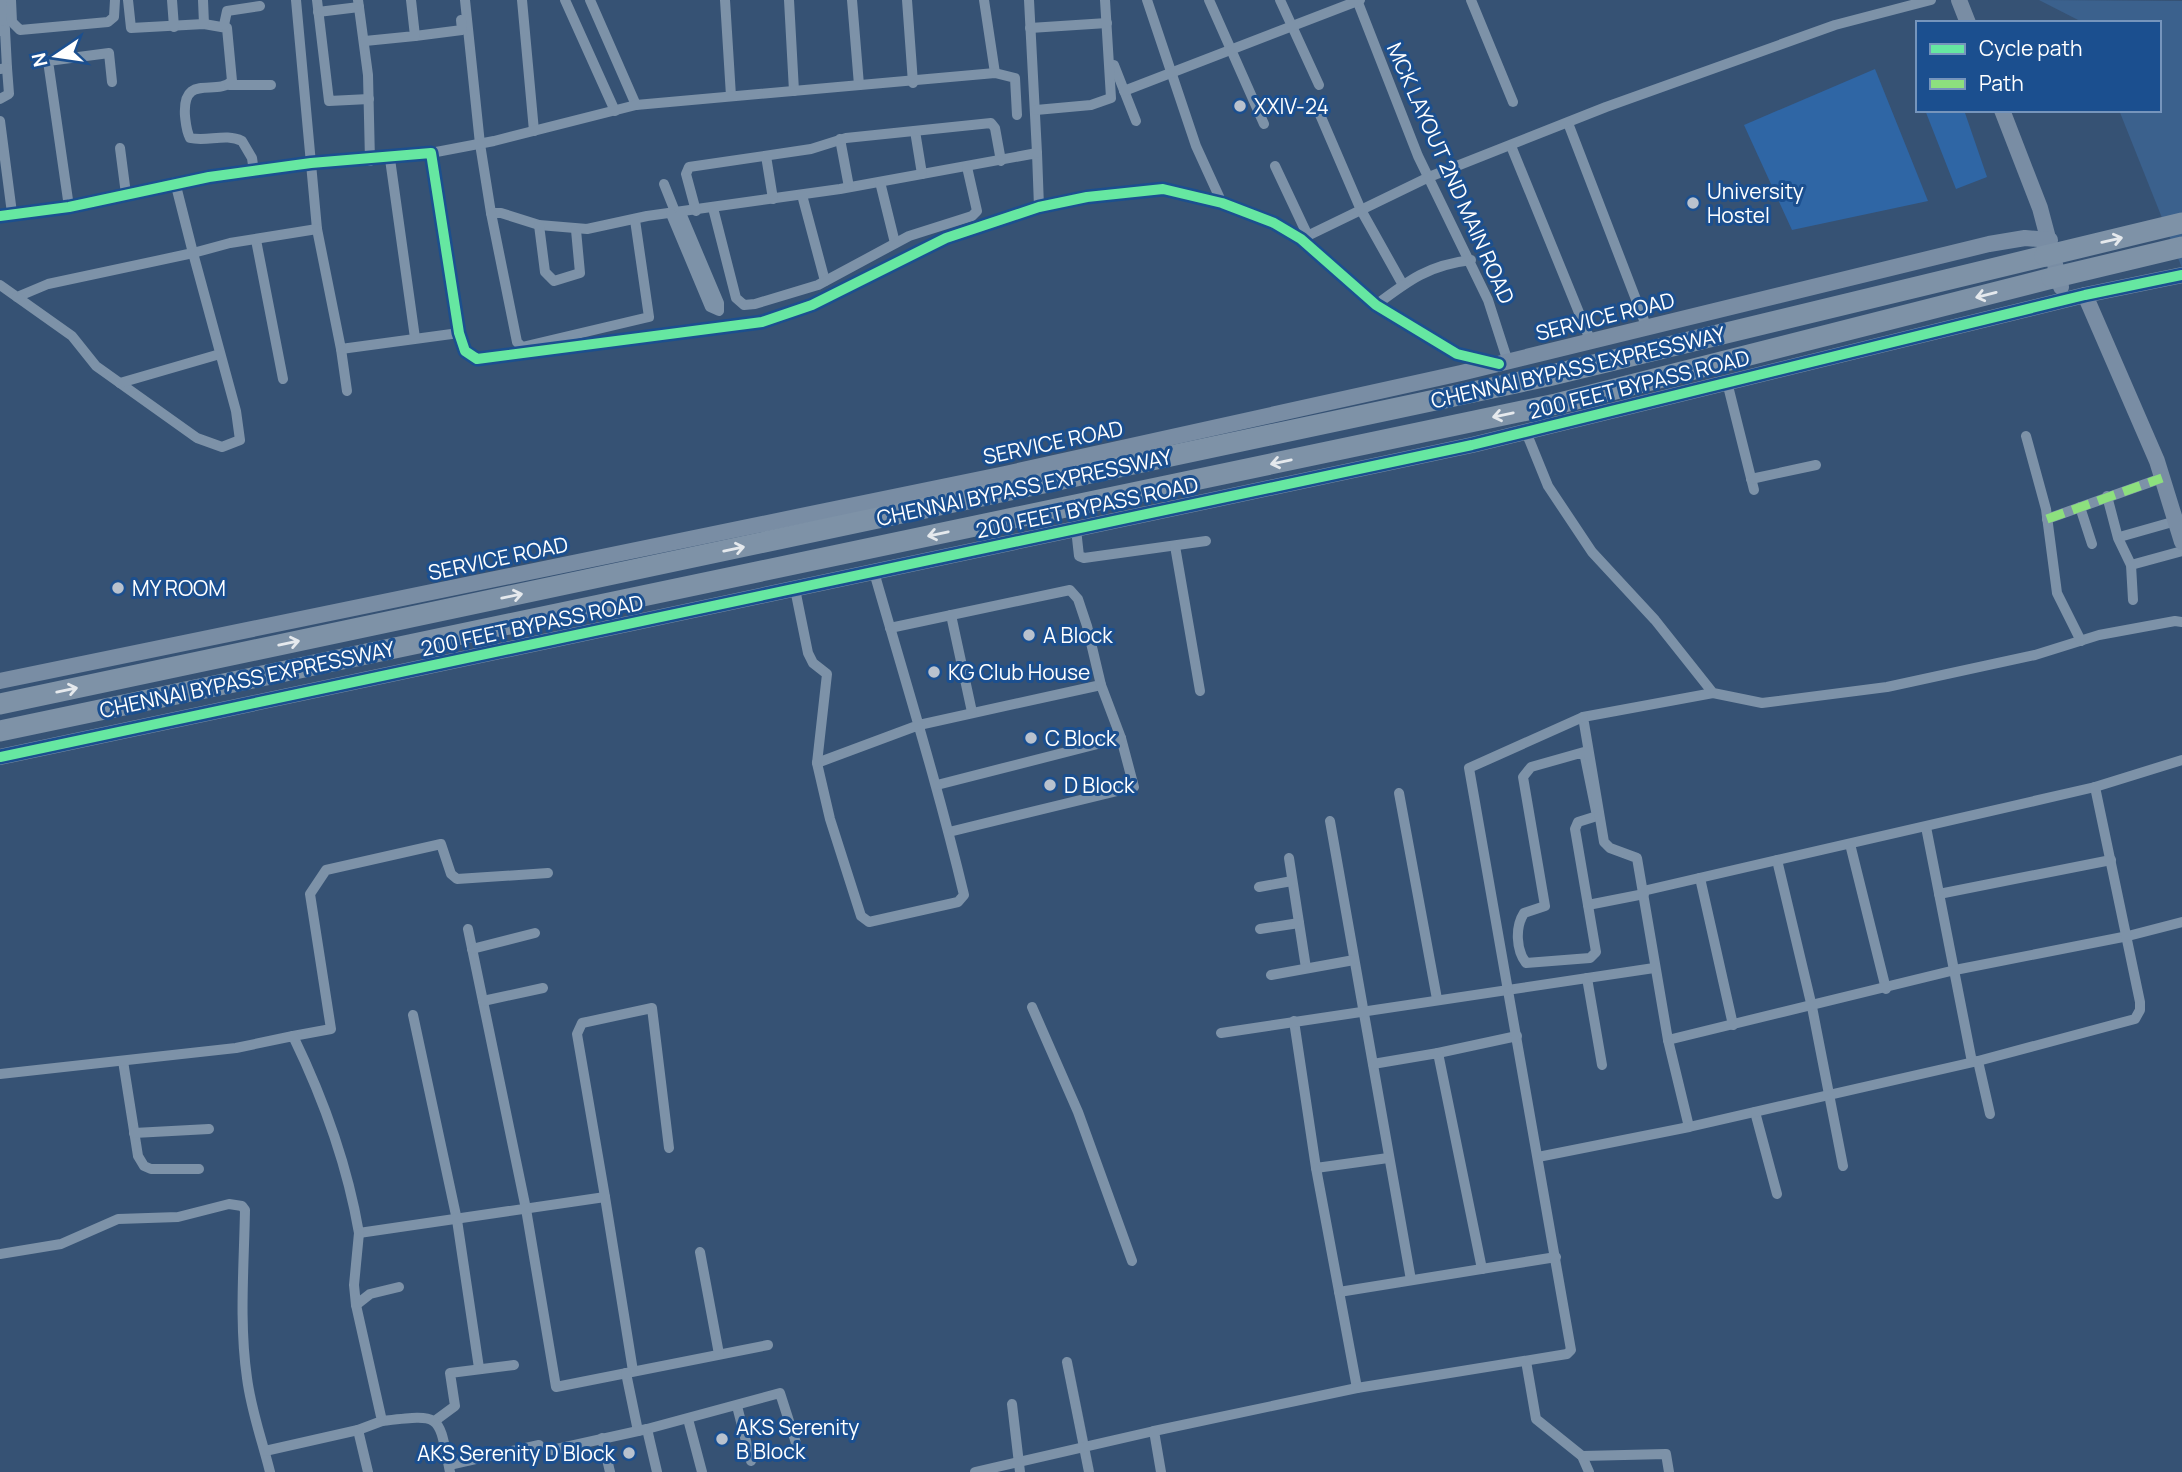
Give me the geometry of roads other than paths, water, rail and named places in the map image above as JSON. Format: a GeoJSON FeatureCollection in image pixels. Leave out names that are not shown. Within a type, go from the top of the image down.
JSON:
{"type":"FeatureCollection","features":[{"type":"Feature","properties":{"kind":"highway","name":"CHENNAI BYPASS EXPRESSWAY"},"geometry":{"type":"LineString","coordinates":[[0,704],[1548,376],[2048,248],[2182,223]]}},
{"type":"Feature","properties":{"kind":"highway","name":"CHENNAI BYPASS EXPRESSWAY"},"geometry":{"type":"LineString","coordinates":[[0,731],[1556,404],[2182,247]]}},
{"type":"Feature","properties":{"kind":"street"},"geometry":{"type":"LineString","coordinates":[[0,99],[9,94],[4,68],[2,0]]}},
{"type":"Feature","properties":{"kind":"street"},"geometry":{"type":"LineString","coordinates":[[11,0],[12,22],[20,30],[108,22],[114,17],[115,0]]}},
{"type":"Feature","properties":{"kind":"street"},"geometry":{"type":"LineString","coordinates":[[128,0],[131,27],[224,25]]}},
{"type":"Feature","properties":{"kind":"street"},"geometry":{"type":"LineString","coordinates":[[172,0],[174,27]]}},
{"type":"Feature","properties":{"kind":"street"},"geometry":{"type":"LineString","coordinates":[[203,0],[204,24]]}},
{"type":"Feature","properties":{"kind":"street"},"geometry":{"type":"LineString","coordinates":[[296,0],[317,229],[347,391]]}},
{"type":"Feature","properties":{"kind":"street"},"geometry":{"type":"LineString","coordinates":[[317,0],[329,102],[369,99]]}},
{"type":"Feature","properties":{"kind":"street"},"geometry":{"type":"LineString","coordinates":[[411,0],[415,36]]}},
{"type":"Feature","properties":{"kind":"street"},"geometry":{"type":"LineString","coordinates":[[365,41],[462,30],[460,0]]}},
{"type":"Feature","properties":{"kind":"street"},"geometry":{"type":"LineString","coordinates":[[465,0],[480,144],[491,213],[517,342],[522,347],[649,317],[635,220]]}},
{"type":"Feature","properties":{"kind":"street"},"geometry":{"type":"LineString","coordinates":[[522,0],[534,131]]}},
{"type":"Feature","properties":{"kind":"street"},"geometry":{"type":"LineString","coordinates":[[565,0],[615,110]]}},
{"type":"Feature","properties":{"kind":"street"},"geometry":{"type":"LineString","coordinates":[[725,0],[731,96]]}},
{"type":"Feature","properties":{"kind":"street"},"geometry":{"type":"LineString","coordinates":[[789,0],[794,91]]}},
{"type":"Feature","properties":{"kind":"street"},"geometry":{"type":"LineString","coordinates":[[852,0],[859,85]]}},
{"type":"Feature","properties":{"kind":"street"},"geometry":{"type":"LineString","coordinates":[[907,0],[913,83]]}},
{"type":"Feature","properties":{"kind":"street"},"geometry":{"type":"LineString","coordinates":[[984,0],[995,73]]}},
{"type":"Feature","properties":{"kind":"street"},"geometry":{"type":"LineString","coordinates":[[1029,0],[1039,207]]}},
{"type":"Feature","properties":{"kind":"street"},"geometry":{"type":"LineString","coordinates":[[1035,110],[1091,105],[1111,98],[1105,0]]}},
{"type":"Feature","properties":{"kind":"street"},"geometry":{"type":"LineString","coordinates":[[1147,0],[1196,146],[1222,203]]}},
{"type":"Feature","properties":{"kind":"street"},"geometry":{"type":"LineString","coordinates":[[1209,0],[1264,124]]}},
{"type":"Feature","properties":{"kind":"street"},"geometry":{"type":"LineString","coordinates":[[1280,0],[1290,27],[1319,85]]}},
{"type":"Feature","properties":{"kind":"street"},"geometry":{"type":"LineString","coordinates":[[1124,91],[1358,0]]}},
{"type":"Feature","properties":{"kind":"street","name":"MCK LAYOUT 2ND MAIN ROAD"},"geometry":{"type":"LineString","coordinates":[[1358,0],[1429,177],[1471,260],[1504,363]]}},
{"type":"Feature","properties":{"kind":"street"},"geometry":{"type":"LineString","coordinates":[[1471,0],[1513,102]]}},
{"type":"Feature","properties":{"kind":"street"},"geometry":{"type":"LineString","coordinates":[[1304,236],[1429,177],[1568,123],[1835,25],[1931,0]]}},
{"type":"Feature","properties":{"kind":"street"},"geometry":{"type":"LineString","coordinates":[[1959,0],[1967,21]]}},
{"type":"Feature","properties":{"kind":"street"},"geometry":{"type":"LineString","coordinates":[[571,15],[591,2],[636,105]]}},
{"type":"Feature","properties":{"kind":"street"},"geometry":{"type":"LineString","coordinates":[[318,12],[358,4],[365,41],[370,161]]}},
{"type":"Feature","properties":{"kind":"street"},"geometry":{"type":"LineString","coordinates":[[229,85],[232,67],[227,28],[224,25],[227,11],[260,6]]}},
{"type":"Feature","properties":{"kind":"street"},"geometry":{"type":"LineString","coordinates":[[1030,28],[1107,23]]}},
{"type":"Feature","properties":{"kind":"street"},"geometry":{"type":"LineString","coordinates":[[69,206],[48,61],[109,53],[112,82]]}},
{"type":"Feature","properties":{"kind":"street"},"geometry":{"type":"LineString","coordinates":[[1114,65],[1136,121]]}},
{"type":"Feature","properties":{"kind":"street"},"geometry":{"type":"LineString","coordinates":[[0,216],[69,206],[175,183],[311,163],[370,161],[431,153],[480,144],[636,105],[859,85],[913,83],[995,73],[1015,78],[1017,115]]}},
{"type":"Feature","properties":{"kind":"street"},"geometry":{"type":"LineString","coordinates":[[254,172],[252,158],[242,141],[229,137],[190,138],[186,131],[184,103],[189,94],[206,86],[271,85]]}},
{"type":"Feature","properties":{"kind":"street"},"geometry":{"type":"LineString","coordinates":[[1318,110],[1361,210],[1403,285]]}},
{"type":"Feature","properties":{"kind":"street"},"geometry":{"type":"LineString","coordinates":[[2003,112],[2064,300]]}},
{"type":"Feature","properties":{"kind":"street"},"geometry":{"type":"LineString","coordinates":[[0,121],[2,153],[12,213]]}},
{"type":"Feature","properties":{"kind":"street"},"geometry":{"type":"LineString","coordinates":[[696,211],[686,173],[689,167],[811,149],[840,139],[991,123],[995,128],[1001,160]]}},
{"type":"Feature","properties":{"kind":"street"},"geometry":{"type":"LineString","coordinates":[[1568,123],[1647,328]]}},
{"type":"Feature","properties":{"kind":"street"},"geometry":{"type":"LineString","coordinates":[[915,131],[922,174]]}},
{"type":"Feature","properties":{"kind":"street"},"geometry":{"type":"LineString","coordinates":[[840,139],[849,187]]}},
{"type":"Feature","properties":{"kind":"street"},"geometry":{"type":"LineString","coordinates":[[1511,146],[1591,342]]}},
{"type":"Feature","properties":{"kind":"street"},"geometry":{"type":"LineString","coordinates":[[120,148],[126,194]]}},
{"type":"Feature","properties":{"kind":"street"},"geometry":{"type":"LineString","coordinates":[[431,153],[459,333],[465,351],[477,359],[724,327],[787,315],[946,238],[1039,207],[1087,197],[1163,189],[1222,203],[1304,236],[1376,305],[1457,354],[1504,363]]}},
{"type":"Feature","properties":{"kind":"street"},"geometry":{"type":"LineString","coordinates":[[491,213],[501,213],[539,225],[576,230],[880,182],[1037,153]]}},
{"type":"Feature","properties":{"kind":"street"},"geometry":{"type":"LineString","coordinates":[[766,156],[773,199]]}},
{"type":"Feature","properties":{"kind":"street"},"geometry":{"type":"LineString","coordinates":[[390,159],[415,338]]}},
{"type":"Feature","properties":{"kind":"street"},"geometry":{"type":"LineString","coordinates":[[1275,166],[1304,236]]}},
{"type":"Feature","properties":{"kind":"street"},"geometry":{"type":"LineString","coordinates":[[713,208],[740,303],[755,304],[825,281],[895,243],[972,216],[977,211],[967,167]]}},
{"type":"Feature","properties":{"kind":"street"},"geometry":{"type":"LineString","coordinates":[[880,182],[895,243]]}},
{"type":"Feature","properties":{"kind":"street"},"geometry":{"type":"LineString","coordinates":[[0,285],[72,336],[96,366],[197,438],[222,447],[240,440],[236,411],[175,183]]}},
{"type":"Feature","properties":{"kind":"street"},"geometry":{"type":"LineString","coordinates":[[664,184],[719,303],[724,327]]}},
{"type":"Feature","properties":{"kind":"street"},"geometry":{"type":"LineString","coordinates":[[802,195],[825,281]]}},
{"type":"Feature","properties":{"kind":"street"},"geometry":{"type":"LineString","coordinates":[[539,225],[545,272],[554,281],[580,273],[576,230]]}},
{"type":"Feature","properties":{"kind":"street"},"geometry":{"type":"LineString","coordinates":[[17,297],[48,284],[230,243],[317,229]]}},
{"type":"Feature","properties":{"kind":"street","name":"SERVICE ROAD"},"geometry":{"type":"LineString","coordinates":[[0,681],[1005,474],[1504,363],[2001,241],[2025,238],[2048,248]]}},
{"type":"Feature","properties":{"kind":"street"},"geometry":{"type":"LineString","coordinates":[[256,240],[283,379]]}},
{"type":"Feature","properties":{"kind":"street"},"geometry":{"type":"LineString","coordinates":[[1376,305],[1403,285],[1443,264],[1471,260]]}},
{"type":"Feature","properties":{"kind":"street","name":"200 FEET BYPASS ROAD"},"geometry":{"type":"LineString","coordinates":[[0,757],[1526,432],[2064,300],[2180,275]]}},
{"type":"Feature","properties":{"kind":"street"},"geometry":{"type":"LineString","coordinates":[[2085,295],[2162,478],[2182,542]]}},
{"type":"Feature","properties":{"kind":"street"},"geometry":{"type":"LineString","coordinates":[[341,349],[459,333]]}},
{"type":"Feature","properties":{"kind":"street"},"geometry":{"type":"LineString","coordinates":[[120,383],[220,354]]}},
{"type":"Feature","properties":{"kind":"street"},"geometry":{"type":"LineString","coordinates":[[1727,382],[1752,485],[1816,465]]}},
{"type":"Feature","properties":{"kind":"street"},"geometry":{"type":"LineString","coordinates":[[1526,432],[1548,486],[1592,552],[1655,620],[1713,693]]}},
{"type":"Feature","properties":{"kind":"street"},"geometry":{"type":"LineString","coordinates":[[2026,436],[2048,519],[2057,593],[2081,641]]}},
{"type":"Feature","properties":{"kind":"street"},"geometry":{"type":"LineString","coordinates":[[2048,519],[2162,478]]}},
{"type":"Feature","properties":{"kind":"street"},"geometry":{"type":"LineString","coordinates":[[2107,496],[2118,538],[2131,565],[2133,600]]}},
{"type":"Feature","properties":{"kind":"street"},"geometry":{"type":"LineString","coordinates":[[2080,507],[2092,544]]}},
{"type":"Feature","properties":{"kind":"street"},"geometry":{"type":"LineString","coordinates":[[2123,536],[2176,520]]}},
{"type":"Feature","properties":{"kind":"street"},"geometry":{"type":"LineString","coordinates":[[1076,529],[1079,555],[1084,558],[1206,541]]}},
{"type":"Feature","properties":{"kind":"street"},"geometry":{"type":"LineString","coordinates":[[1175,546],[1200,691]]}},
{"type":"Feature","properties":{"kind":"street"},"geometry":{"type":"LineString","coordinates":[[2131,565],[2182,551]]}},
{"type":"Feature","properties":{"kind":"street"},"geometry":{"type":"LineString","coordinates":[[794,589],[808,653],[813,663],[827,674],[817,762],[830,819],[860,916],[869,922],[962,901],[964,895],[937,785],[874,572]]}},
{"type":"Feature","properties":{"kind":"street"},"geometry":{"type":"LineString","coordinates":[[890,628],[1070,590],[1078,599],[1101,685],[1121,738],[1134,787],[949,832]]}},
{"type":"Feature","properties":{"kind":"street"},"geometry":{"type":"LineString","coordinates":[[951,615],[972,712]]}},
{"type":"Feature","properties":{"kind":"street"},"geometry":{"type":"LineString","coordinates":[[975,1472],[1020,1468],[1084,1446],[1357,1388],[1567,1354],[1571,1350],[1469,768],[1583,717],[1713,693],[1762,703],[1887,687],[2035,655],[2081,641],[2175,621],[2182,622]]}},
{"type":"Feature","properties":{"kind":"street"},"geometry":{"type":"LineString","coordinates":[[817,762],[919,725],[1101,685]]}},
{"type":"Feature","properties":{"kind":"street"},"geometry":{"type":"LineString","coordinates":[[1583,717],[1604,842],[1610,848],[1637,858],[1654,968],[1689,1127]]}},
{"type":"Feature","properties":{"kind":"street"},"geometry":{"type":"LineString","coordinates":[[937,785],[1121,738]]}},
{"type":"Feature","properties":{"kind":"street"},"geometry":{"type":"LineString","coordinates":[[1584,752],[1597,816],[1576,824],[1575,829],[1594,957],[1526,963],[1522,957],[1518,922],[1524,913],[1545,906],[1522,777],[1531,767],[1584,752]]}},
{"type":"Feature","properties":{"kind":"street"},"geometry":{"type":"LineString","coordinates":[[1588,905],[2095,787],[2182,760]]}},
{"type":"Feature","properties":{"kind":"street"},"geometry":{"type":"LineString","coordinates":[[1538,1157],[1689,1127],[1975,1062],[2135,1019],[2140,1010],[2140,1002],[2095,787]]}},
{"type":"Feature","properties":{"kind":"street"},"geometry":{"type":"LineString","coordinates":[[1399,793],[1437,999]]}},
{"type":"Feature","properties":{"kind":"street"},"geometry":{"type":"LineString","coordinates":[[1330,821],[1410,1280]]}},
{"type":"Feature","properties":{"kind":"street"},"geometry":{"type":"LineString","coordinates":[[1926,827],[1975,1062],[1990,1114]]}},
{"type":"Feature","properties":{"kind":"street"},"geometry":{"type":"LineString","coordinates":[[0,1074],[236,1048],[331,1029],[310,894],[326,870],[441,844],[451,874],[457,879],[548,873]]}},
{"type":"Feature","properties":{"kind":"street"},"geometry":{"type":"LineString","coordinates":[[1850,844],[1886,989]]}},
{"type":"Feature","properties":{"kind":"street"},"geometry":{"type":"LineString","coordinates":[[1289,858],[1306,968]]}},
{"type":"Feature","properties":{"kind":"street"},"geometry":{"type":"LineString","coordinates":[[1777,860],[1812,1007],[1843,1166]]}},
{"type":"Feature","properties":{"kind":"street"},"geometry":{"type":"LineString","coordinates":[[1939,894],[2111,860]]}},
{"type":"Feature","properties":{"kind":"street"},"geometry":{"type":"LineString","coordinates":[[1700,878],[1733,1025]]}},
{"type":"Feature","properties":{"kind":"street"},"geometry":{"type":"LineString","coordinates":[[1259,887],[1292,881]]}},
{"type":"Feature","properties":{"kind":"street"},"geometry":{"type":"LineString","coordinates":[[1668,1040],[1886,989],[1955,970],[2128,936],[2182,922]]}},
{"type":"Feature","properties":{"kind":"street"},"geometry":{"type":"LineString","coordinates":[[1260,929],[1299,923]]}},
{"type":"Feature","properties":{"kind":"street"},"geometry":{"type":"LineString","coordinates":[[468,929],[526,1209],[556,1387],[768,1345]]}},
{"type":"Feature","properties":{"kind":"street"},"geometry":{"type":"LineString","coordinates":[[472,949],[535,933]]}},
{"type":"Feature","properties":{"kind":"street"},"geometry":{"type":"LineString","coordinates":[[1503,961],[1522,957]]}},
{"type":"Feature","properties":{"kind":"street"},"geometry":{"type":"LineString","coordinates":[[1271,975],[1354,960]]}},
{"type":"Feature","properties":{"kind":"street"},"geometry":{"type":"LineString","coordinates":[[1221,1033],[1654,968]]}},
{"type":"Feature","properties":{"kind":"street"},"geometry":{"type":"LineString","coordinates":[[1587,978],[1602,1065]]}},
{"type":"Feature","properties":{"kind":"street"},"geometry":{"type":"LineString","coordinates":[[483,1001],[543,988]]}},
{"type":"Feature","properties":{"kind":"street"},"geometry":{"type":"LineString","coordinates":[[1032,1007],[1078,1112],[1132,1261]]}},
{"type":"Feature","properties":{"kind":"street"},"geometry":{"type":"LineString","coordinates":[[657,1472],[642,1430],[629,1372],[605,1197],[577,1034],[582,1023],[652,1008],[669,1148]]}},
{"type":"Feature","properties":{"kind":"street"},"geometry":{"type":"LineString","coordinates":[[413,1015],[457,1220],[479,1368]]}},
{"type":"Feature","properties":{"kind":"street"},"geometry":{"type":"LineString","coordinates":[[1294,1021],[1316,1168],[1357,1388]]}},
{"type":"Feature","properties":{"kind":"street"},"geometry":{"type":"LineString","coordinates":[[293,1036],[323,1096],[351,1188],[359,1233],[354,1284],[356,1305],[382,1421]]}},
{"type":"Feature","properties":{"kind":"street"},"geometry":{"type":"LineString","coordinates":[[1373,1064],[1517,1037]]}},
{"type":"Feature","properties":{"kind":"street"},"geometry":{"type":"LineString","coordinates":[[1438,1052],[1482,1269]]}},
{"type":"Feature","properties":{"kind":"street"},"geometry":{"type":"LineString","coordinates":[[123,1061],[138,1156],[144,1166],[151,1170],[199,1169]]}},
{"type":"Feature","properties":{"kind":"street"},"geometry":{"type":"LineString","coordinates":[[1755,1112],[1777,1195]]}},
{"type":"Feature","properties":{"kind":"street"},"geometry":{"type":"LineString","coordinates":[[134,1133],[209,1129]]}},
{"type":"Feature","properties":{"kind":"street"},"geometry":{"type":"LineString","coordinates":[[1316,1168],[1388,1158]]}},
{"type":"Feature","properties":{"kind":"street"},"geometry":{"type":"LineString","coordinates":[[359,1233],[605,1197]]}},
{"type":"Feature","properties":{"kind":"street"},"geometry":{"type":"LineString","coordinates":[[0,1254],[61,1244],[118,1219],[178,1217],[229,1204],[242,1206],[245,1210],[243,1341],[253,1414],[270,1472]]}},
{"type":"Feature","properties":{"kind":"street"},"geometry":{"type":"LineString","coordinates":[[700,1252],[719,1354]]}},
{"type":"Feature","properties":{"kind":"street"},"geometry":{"type":"LineString","coordinates":[[1339,1292],[1556,1257]]}},
{"type":"Feature","properties":{"kind":"street"},"geometry":{"type":"LineString","coordinates":[[356,1305],[370,1294],[399,1287]]}},
{"type":"Feature","properties":{"kind":"street"},"geometry":{"type":"LineString","coordinates":[[1527,1361],[1536,1419],[1582,1456],[1588,1472]]}},
{"type":"Feature","properties":{"kind":"street"},"geometry":{"type":"LineString","coordinates":[[1067,1362],[1089,1472]]}},
{"type":"Feature","properties":{"kind":"street"},"geometry":{"type":"LineString","coordinates":[[436,1420],[454,1406],[450,1373],[514,1365]]}},
{"type":"Feature","properties":{"kind":"street"},"geometry":{"type":"LineString","coordinates":[[552,1450],[688,1419],[780,1393],[796,1444]]}},
{"type":"Feature","properties":{"kind":"street"},"geometry":{"type":"LineString","coordinates":[[1012,1404],[1020,1468]]}},
{"type":"Feature","properties":{"kind":"street"},"geometry":{"type":"LineString","coordinates":[[737,1406],[751,1461]]}},
{"type":"Feature","properties":{"kind":"street"},"geometry":{"type":"LineString","coordinates":[[265,1451],[358,1430],[382,1421],[425,1416],[436,1420],[441,1427],[450,1469],[539,1445]]}},
{"type":"Feature","properties":{"kind":"street"},"geometry":{"type":"LineString","coordinates":[[688,1419],[702,1472]]}},
{"type":"Feature","properties":{"kind":"street"},"geometry":{"type":"LineString","coordinates":[[358,1430],[368,1472]]}},
{"type":"Feature","properties":{"kind":"street"},"geometry":{"type":"LineString","coordinates":[[1154,1431],[1161,1472]]}},
{"type":"Feature","properties":{"kind":"street"},"geometry":{"type":"LineString","coordinates":[[602,1438],[610,1472]]}},
{"type":"Feature","properties":{"kind":"street"},"geometry":{"type":"LineString","coordinates":[[1582,1456],[1666,1454],[1669,1472]]}},
{"type":"Feature","properties":{"kind":"place","name":"XXIV-24"},"geometry":{"type":"Point","coordinates":[1240,106]}},
{"type":"Feature","properties":{"kind":"place","name":"University Hostel"},"geometry":{"type":"Point","coordinates":[1693,203]}},
{"type":"Feature","properties":{"kind":"place","name":"MY ROOM"},"geometry":{"type":"Point","coordinates":[118,588]}},
{"type":"Feature","properties":{"kind":"place","name":"A Block"},"geometry":{"type":"Point","coordinates":[1029,635]}},
{"type":"Feature","properties":{"kind":"place","name":"KG Club House"},"geometry":{"type":"Point","coordinates":[934,672]}},
{"type":"Feature","properties":{"kind":"place","name":"C Block"},"geometry":{"type":"Point","coordinates":[1031,738]}},
{"type":"Feature","properties":{"kind":"place","name":"D Block"},"geometry":{"type":"Point","coordinates":[1050,785]}},
{"type":"Feature","properties":{"kind":"place","name":"AKS Serenity B Block"},"geometry":{"type":"Point","coordinates":[722,1439]}},
{"type":"Feature","properties":{"kind":"place","name":"AKS Serenity D Block"},"geometry":{"type":"Point","coordinates":[629,1453]}}]}
